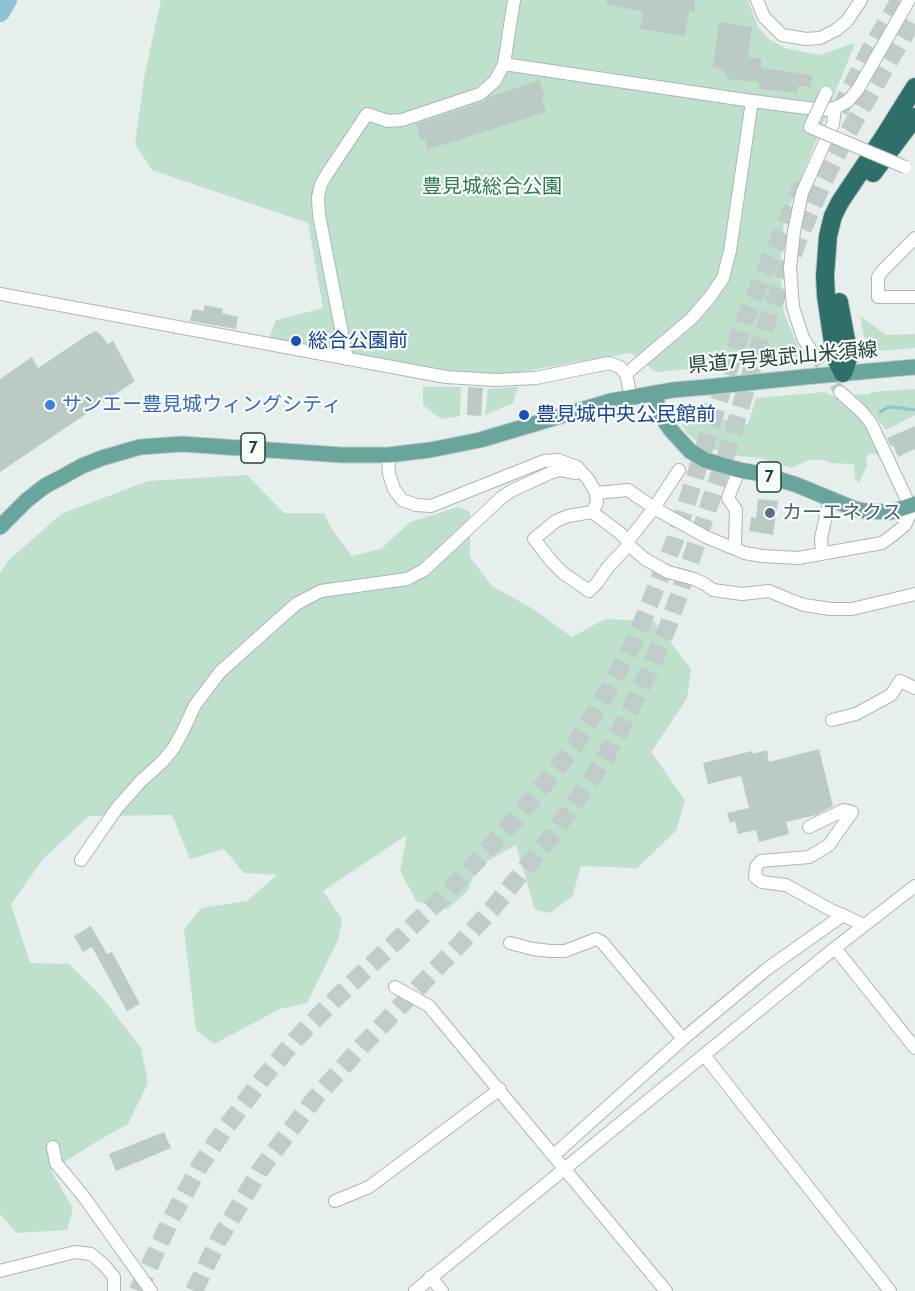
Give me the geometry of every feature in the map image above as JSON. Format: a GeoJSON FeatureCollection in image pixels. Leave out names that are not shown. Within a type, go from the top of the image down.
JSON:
{"type":"FeatureCollection","features":[{"type":"Feature","properties":{"kind":"highway"},"geometry":{"type":"LineString","coordinates":[[843,373],[835,357],[826,296],[828,236],[833,216],[915,87]]}},
{"type":"Feature","properties":{"kind":"highway"},"geometry":{"type":"LineString","coordinates":[[843,373],[849,356],[834,270],[840,229],[853,199],[915,117]]}},
{"type":"Feature","properties":{"kind":"main road","name":"県道7号奥武山米須線"},"geometry":{"type":"LineString","coordinates":[[0,527],[45,486],[82,466],[140,447],[182,444],[342,455],[388,455],[480,440],[592,406],[631,397],[673,390],[915,367]]}},
{"type":"Feature","properties":{"kind":"main road","name":"7"},"geometry":{"type":"LineString","coordinates":[[655,393],[663,419],[683,445],[705,460],[797,485],[855,509],[891,512],[912,506]]}},
{"type":"Feature","properties":{"kind":"street"},"geometry":{"type":"LineString","coordinates":[[347,359],[319,215],[318,197],[321,184],[367,114],[388,121],[402,120],[480,94],[495,81],[504,64],[514,0]]}},
{"type":"Feature","properties":{"kind":"street"},"geometry":{"type":"LineString","coordinates":[[758,0],[764,17],[782,35],[806,39],[820,38],[836,30],[847,21],[861,0]]}},
{"type":"Feature","properties":{"kind":"street"},"geometry":{"type":"LineString","coordinates":[[504,64],[823,110],[835,108],[848,101],[858,89],[909,0]]}},
{"type":"Feature","properties":{"kind":"street"},"geometry":{"type":"LineString","coordinates":[[826,93],[810,127],[905,167]]}},
{"type":"Feature","properties":{"kind":"street"},"geometry":{"type":"LineString","coordinates":[[626,374],[691,319],[723,278],[730,251],[752,101]]}},
{"type":"Feature","properties":{"kind":"street"},"geometry":{"type":"LineString","coordinates":[[814,355],[803,338],[792,308],[790,268],[794,231],[802,193],[833,124],[835,108]]}},
{"type":"Feature","properties":{"kind":"street"},"geometry":{"type":"LineString","coordinates":[[915,238],[882,270],[878,277],[878,297],[915,297]]}},
{"type":"Feature","properties":{"kind":"street"},"geometry":{"type":"LineString","coordinates":[[0,294],[446,377],[496,380],[536,378],[609,363],[620,367],[626,374],[631,397]]}},
{"type":"Feature","properties":{"kind":"street"},"geometry":{"type":"LineString","coordinates":[[596,493],[628,490],[654,508],[706,537],[745,553],[762,556],[798,558],[882,543],[905,525],[912,506],[871,423],[840,392]]}},
{"type":"Feature","properties":{"kind":"street"},"geometry":{"type":"LineString","coordinates":[[388,455],[389,474],[394,489],[402,500],[416,506],[431,506],[544,461],[558,460],[577,468],[588,479],[596,493],[597,502],[592,512]]}},
{"type":"Feature","properties":{"kind":"street"},"geometry":{"type":"LineString","coordinates":[[81,860],[117,808],[173,749],[195,705],[220,672],[296,604],[321,591],[406,579],[424,570],[511,491],[560,470],[584,475]]}},
{"type":"Feature","properties":{"kind":"street"},"geometry":{"type":"LineString","coordinates":[[679,470],[628,542],[626,548],[590,591],[563,573],[534,539],[556,521],[568,516],[592,512],[620,533],[628,542],[632,547],[645,560],[668,572],[694,579],[713,590],[742,594],[769,591],[804,605],[831,609],[852,609],[915,594]]}},
{"type":"Feature","properties":{"kind":"street"},"geometry":{"type":"LineString","coordinates":[[733,548],[736,510],[728,498],[739,470]]}},
{"type":"Feature","properties":{"kind":"street"},"geometry":{"type":"LineString","coordinates":[[822,553],[821,538],[831,499]]}},
{"type":"Feature","properties":{"kind":"street"},"geometry":{"type":"LineString","coordinates":[[832,720],[856,714],[891,695],[900,681],[915,688]]}},
{"type":"Feature","properties":{"kind":"street"},"geometry":{"type":"LineString","coordinates":[[809,827],[844,810],[852,812],[829,845],[809,857],[761,861],[756,867],[755,877],[762,882],[786,885],[864,925]]}},
{"type":"Feature","properties":{"kind":"street"},"geometry":{"type":"LineString","coordinates":[[415,1291],[835,948],[915,887]]}},
{"type":"Feature","properties":{"kind":"street"},"geometry":{"type":"LineString","coordinates":[[554,1155],[683,1039],[767,969],[843,915]]}},
{"type":"Feature","properties":{"kind":"street"},"geometry":{"type":"LineString","coordinates":[[510,943],[533,949],[565,951],[596,939],[602,942],[683,1039]]}},
{"type":"Feature","properties":{"kind":"street"},"geometry":{"type":"LineString","coordinates":[[835,948],[915,1048]]}},
{"type":"Feature","properties":{"kind":"street"},"geometry":{"type":"LineString","coordinates":[[395,987],[429,1006],[666,1291]]}},
{"type":"Feature","properties":{"kind":"street"},"geometry":{"type":"LineString","coordinates":[[704,1055],[890,1291]]}},
{"type":"Feature","properties":{"kind":"street"},"geometry":{"type":"LineString","coordinates":[[335,1201],[369,1187],[500,1089]]}},
{"type":"Feature","properties":{"kind":"street"},"geometry":{"type":"LineString","coordinates":[[53,1147],[56,1163],[84,1197],[151,1291]]}},
{"type":"Feature","properties":{"kind":"street"},"geometry":{"type":"LineString","coordinates":[[90,1189],[107,1229]]}},
{"type":"Feature","properties":{"kind":"street"},"geometry":{"type":"LineString","coordinates":[[0,1271],[75,1252],[91,1254],[114,1277],[114,1291]]}},
{"type":"Feature","properties":{"kind":"street"},"geometry":{"type":"LineString","coordinates":[[430,1277],[442,1291]]}},
{"type":"Feature","properties":{"kind":"green space","name":"豊見城総合公園"},"geometry":{"type":"Polygon","coordinates":[[[161,0],[748,0],[758,27],[769,39],[785,48],[819,55],[855,43],[784,221],[780,274],[784,313],[806,359],[656,372],[631,353],[497,376],[422,368],[269,339],[276,320],[323,308],[308,223],[152,170],[135,144],[144,78],[161,0]]]}},
{"type":"Feature","properties":{"kind":"green space"},"geometry":{"type":"Polygon","coordinates":[[[860,316],[886,335],[915,334],[915,348],[877,351],[864,337],[860,316]]]}},
{"type":"Feature","properties":{"kind":"green space"},"geometry":{"type":"Polygon","coordinates":[[[423,387],[461,387],[460,416],[441,419],[423,405],[423,387]]]}},
{"type":"Feature","properties":{"kind":"green space"},"geometry":{"type":"Polygon","coordinates":[[[518,387],[513,403],[485,415],[488,389],[518,387]]]}},
{"type":"Feature","properties":{"kind":"green space"},"geometry":{"type":"Polygon","coordinates":[[[915,389],[915,415],[886,430],[873,413],[865,409],[852,395],[870,394],[871,392],[915,389]]]}},
{"type":"Feature","properties":{"kind":"green space"},"geometry":{"type":"Polygon","coordinates":[[[825,392],[841,400],[861,418],[882,456],[870,453],[866,457],[867,466],[859,483],[855,478],[854,464],[809,460],[791,468],[761,458],[739,456],[712,449],[700,444],[686,432],[674,411],[679,406],[714,402],[711,417],[748,424],[756,398],[825,392]]]}},
{"type":"Feature","properties":{"kind":"green space"},"geometry":{"type":"Polygon","coordinates":[[[247,475],[284,513],[324,513],[331,528],[352,556],[381,549],[410,522],[458,507],[470,512],[470,557],[492,586],[535,610],[572,637],[605,619],[654,621],[691,669],[687,698],[651,752],[685,800],[676,831],[637,868],[581,866],[572,897],[550,913],[535,910],[516,845],[477,867],[467,892],[447,909],[417,902],[400,871],[407,835],[323,891],[342,920],[338,940],[307,1003],[280,1009],[214,1044],[196,1030],[184,930],[201,908],[247,901],[277,875],[244,873],[224,849],[190,859],[172,815],[89,816],[44,858],[11,904],[30,963],[69,964],[101,996],[141,1048],[148,1083],[128,1124],[51,1171],[73,1208],[67,1230],[17,1233],[0,1214],[0,573],[7,562],[61,514],[148,481],[247,475]]]}},
{"type":"Feature","properties":{"kind":"building"},"geometry":{"type":"Polygon","coordinates":[[[607,0],[695,0],[694,12],[689,10],[685,36],[640,29],[643,12],[606,4],[607,0]]]}},
{"type":"Feature","properties":{"kind":"building"},"geometry":{"type":"Polygon","coordinates":[[[719,22],[752,27],[748,57],[762,59],[761,68],[812,75],[811,87],[798,86],[797,93],[759,89],[759,82],[727,79],[727,74],[721,71],[721,68],[713,67],[719,22]]]}},
{"type":"Feature","properties":{"kind":"building"},"geometry":{"type":"Polygon","coordinates":[[[539,80],[545,97],[542,98],[546,112],[427,150],[425,139],[421,140],[416,124],[483,102],[489,97],[539,80]]]}},
{"type":"Feature","properties":{"kind":"building"},"geometry":{"type":"Polygon","coordinates":[[[205,305],[223,309],[222,313],[238,317],[236,329],[190,321],[193,309],[203,311],[205,305]]]}},
{"type":"Feature","properties":{"kind":"building","name":"サンエー豊見城ウィングシティ"},"geometry":{"type":"Polygon","coordinates":[[[96,331],[108,344],[113,341],[135,381],[0,472],[0,379],[32,357],[38,368],[96,331]]]}},
{"type":"Feature","properties":{"kind":"building"},"geometry":{"type":"Polygon","coordinates":[[[468,387],[483,388],[481,416],[467,415],[468,387]]]}},
{"type":"Feature","properties":{"kind":"building"},"geometry":{"type":"Polygon","coordinates":[[[915,426],[915,449],[898,457],[887,438],[915,426]]]}},
{"type":"Feature","properties":{"kind":"building"},"geometry":{"type":"Polygon","coordinates":[[[758,499],[778,501],[773,535],[749,531],[751,517],[756,518],[758,499]]]}},
{"type":"Feature","properties":{"kind":"building"},"geometry":{"type":"Polygon","coordinates":[[[819,749],[833,806],[816,815],[786,822],[789,834],[759,842],[756,830],[738,834],[735,821],[730,823],[727,813],[749,808],[741,776],[708,784],[703,763],[752,751],[753,754],[767,750],[769,762],[819,749]]]}},
{"type":"Feature","properties":{"kind":"building"},"geometry":{"type":"Polygon","coordinates":[[[91,926],[107,954],[112,952],[140,1004],[127,1011],[92,947],[83,952],[74,936],[91,926]]]}},
{"type":"Feature","properties":{"kind":"building"},"geometry":{"type":"Polygon","coordinates":[[[164,1132],[171,1148],[116,1171],[109,1154],[164,1132]]]}},
{"type":"Feature","properties":{"kind":"waterway"},"geometry":{"type":"LineString","coordinates":[[0,12],[7,0]]}},
{"type":"Feature","properties":{"kind":"waterway"},"geometry":{"type":"LineString","coordinates":[[880,412],[889,407],[915,410]]}},
{"type":"Feature","properties":{"kind":"tunnel"},"geometry":{"type":"LineString","coordinates":[[839,111],[870,50],[900,0]]}},
{"type":"Feature","properties":{"kind":"tunnel"},"geometry":{"type":"LineString","coordinates":[[194,1291],[219,1239],[261,1169],[285,1137],[316,1097],[362,1046],[492,909],[551,837],[601,765],[625,721],[667,629],[728,449],[764,329],[801,233],[847,134],[915,17]]}},
{"type":"Feature","properties":{"kind":"tunnel"},"geometry":{"type":"LineString","coordinates":[[138,1291],[171,1219],[201,1164],[263,1078],[295,1040],[334,1000],[446,894],[517,818],[576,744],[635,640],[675,540],[744,322],[803,184]]}},
{"type":"Feature","properties":{"kind":"tunnel"},"geometry":{"type":"LineString","coordinates":[[814,355],[840,392]]}},
{"type":"Feature","properties":{"kind":"place","name":"総合公園前"},"geometry":{"type":"Point","coordinates":[296,341]}},
{"type":"Feature","properties":{"kind":"place","name":"サンエー豊見城ウィングシティ"},"geometry":{"type":"Point","coordinates":[50,405]}},
{"type":"Feature","properties":{"kind":"place","name":"豊見城中央公民館前"},"geometry":{"type":"Point","coordinates":[524,415]}},
{"type":"Feature","properties":{"kind":"place","name":"カーエネクス"},"geometry":{"type":"Point","coordinates":[770,513]}}]}
